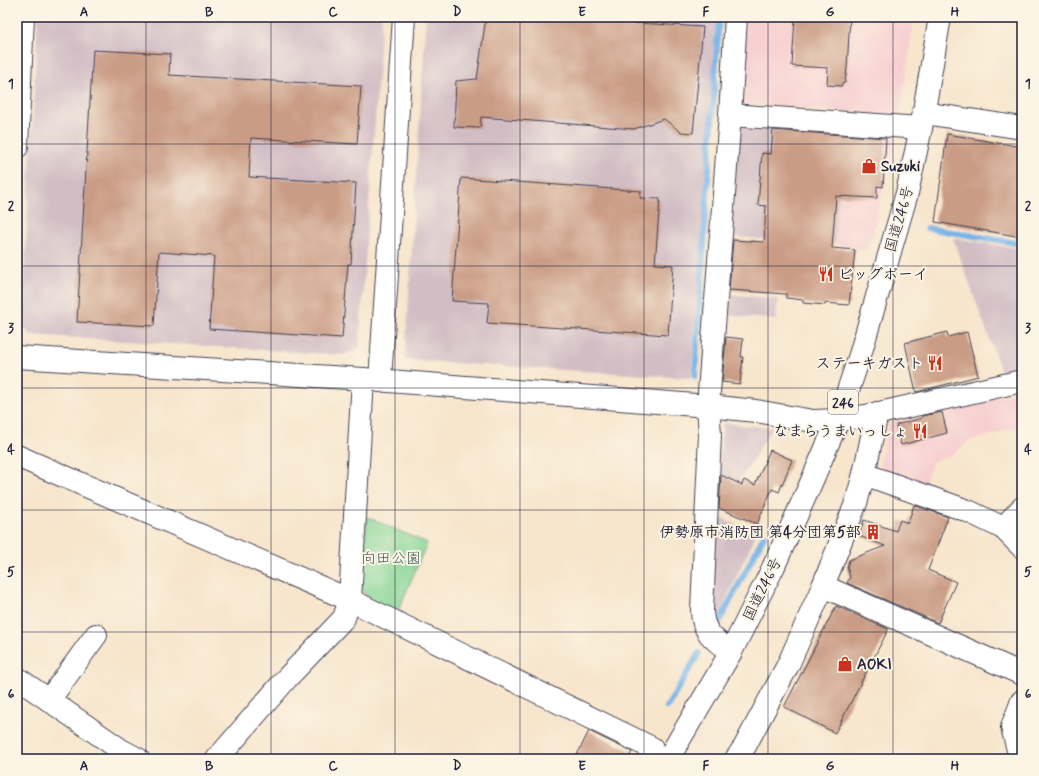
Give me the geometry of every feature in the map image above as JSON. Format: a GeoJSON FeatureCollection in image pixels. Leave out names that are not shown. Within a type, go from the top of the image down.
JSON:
{"type":"FeatureCollection","features":[{"type":"Feature","properties":{"kind":"main road"},"geometry":{"type":"LineString","coordinates":[[17,147],[23,17]]}},
{"type":"Feature","properties":{"kind":"main road"},"geometry":{"type":"LineString","coordinates":[[217,759],[287,678],[344,618],[350,600],[372,380],[404,17]]}},
{"type":"Feature","properties":{"kind":"main road"},"geometry":{"type":"LineString","coordinates":[[731,652],[715,640],[705,627],[702,620],[710,435],[708,406],[736,17]]}},
{"type":"Feature","properties":{"kind":"main road","name":"国道246号"},"geometry":{"type":"LineString","coordinates":[[660,753],[731,652],[773,568],[838,420],[860,355],[907,193],[922,120],[940,17]]}},
{"type":"Feature","properties":{"kind":"main road"},"geometry":{"type":"LineString","coordinates":[[730,115],[922,120],[1022,128]]}},
{"type":"Feature","properties":{"kind":"main road"},"geometry":{"type":"LineString","coordinates":[[17,357],[372,380],[708,406],[756,411],[813,421],[838,420],[866,416],[1022,381]]}},
{"type":"Feature","properties":{"kind":"main road"},"geometry":{"type":"LineString","coordinates":[[736,759],[745,746],[788,665],[822,586],[856,503],[878,413]]}},
{"type":"Feature","properties":{"kind":"main road"},"geometry":{"type":"LineString","coordinates":[[17,456],[350,600],[660,753]]}},
{"type":"Feature","properties":{"kind":"main road"},"geometry":{"type":"LineString","coordinates":[[864,474],[968,511],[1003,528],[1022,547]]}},
{"type":"Feature","properties":{"kind":"main road"},"geometry":{"type":"LineString","coordinates":[[1003,528],[1022,508]]}},
{"type":"Feature","properties":{"kind":"main road"},"geometry":{"type":"LineString","coordinates":[[822,586],[1022,674]]}},
{"type":"Feature","properties":{"kind":"main road"},"geometry":{"type":"LineString","coordinates":[[49,700],[96,635]]}},
{"type":"Feature","properties":{"kind":"main road"},"geometry":{"type":"LineString","coordinates":[[17,678],[121,750],[138,759]]}},
{"type":"Feature","properties":{"kind":"main road"},"geometry":{"type":"LineString","coordinates":[[1022,700],[1012,727],[1018,750],[1022,753]]}},
{"type":"Feature","properties":{"kind":"shaded area"},"geometry":{"type":"Polygon","coordinates":[[[38,17],[382,17],[359,349],[344,355],[31,335],[22,325],[38,17]]]}},
{"type":"Feature","properties":{"kind":"shaded area"},"geometry":{"type":"Polygon","coordinates":[[[426,17],[718,17],[691,378],[405,360],[426,17]]]}},
{"type":"Feature","properties":{"kind":"shaded area"},"geometry":{"type":"Polygon","coordinates":[[[746,17],[914,17],[900,117],[745,104],[739,97],[746,17]]]}},
{"type":"Feature","properties":{"kind":"shaded area"},"geometry":{"type":"Polygon","coordinates":[[[748,123],[844,129],[835,244],[735,237],[731,233],[738,129],[748,123]]]}},
{"type":"Feature","properties":{"kind":"shaded area"},"geometry":{"type":"Polygon","coordinates":[[[844,129],[897,132],[868,251],[835,244],[844,129]]]}},
{"type":"Feature","properties":{"kind":"shaded area"},"geometry":{"type":"Polygon","coordinates":[[[953,238],[1022,249],[1022,369],[1002,374],[953,238]]]}},
{"type":"Feature","properties":{"kind":"shaded area"},"geometry":{"type":"Polygon","coordinates":[[[728,294],[778,299],[776,320],[726,315],[728,294]]]}},
{"type":"Feature","properties":{"kind":"shaded area"},"geometry":{"type":"Polygon","coordinates":[[[1022,391],[1022,426],[968,442],[952,455],[933,461],[923,487],[884,473],[880,463],[889,422],[1022,391]]]}},
{"type":"Feature","properties":{"kind":"shaded area"},"geometry":{"type":"Polygon","coordinates":[[[723,423],[772,428],[739,482],[718,474],[723,423]]]}},
{"type":"Feature","properties":{"kind":"shaded area"},"geometry":{"type":"Polygon","coordinates":[[[717,516],[756,534],[714,626],[707,604],[717,516]]]}},
{"type":"Feature","properties":{"kind":"green space","name":"向田公園"},"geometry":{"type":"Polygon","coordinates":[[[367,517],[427,543],[396,616],[371,602],[360,587],[367,517]]]}},
{"type":"Feature","properties":{"kind":"building"},"geometry":{"type":"Polygon","coordinates":[[[486,17],[540,17],[703,27],[693,133],[681,132],[664,119],[634,129],[481,117],[480,128],[454,127],[456,81],[477,79],[486,17]]]}},
{"type":"Feature","properties":{"kind":"building"},"geometry":{"type":"Polygon","coordinates":[[[795,17],[850,17],[847,68],[845,83],[842,83],[842,86],[827,85],[828,68],[792,66],[795,17]]]}},
{"type":"Feature","properties":{"kind":"building"},"geometry":{"type":"Polygon","coordinates":[[[93,50],[170,54],[169,75],[361,86],[357,144],[251,138],[249,177],[356,183],[351,264],[348,264],[342,338],[209,329],[214,256],[159,252],[154,326],[77,322],[93,50]]]}},
{"type":"Feature","properties":{"kind":"building"},"geometry":{"type":"Polygon","coordinates":[[[773,130],[886,138],[883,187],[877,186],[877,198],[836,196],[832,248],[855,250],[849,305],[803,303],[803,300],[786,298],[786,294],[729,290],[733,240],[764,242],[766,206],[758,205],[762,153],[771,154],[773,130]]]}},
{"type":"Feature","properties":{"kind":"building"},"geometry":{"type":"Polygon","coordinates":[[[947,134],[1022,147],[1022,237],[935,222],[947,134]]]}},
{"type":"Feature","properties":{"kind":"building"},"geometry":{"type":"Polygon","coordinates":[[[461,178],[641,191],[640,198],[660,199],[655,264],[673,265],[668,335],[487,323],[489,303],[452,301],[461,178]]]}},
{"type":"Feature","properties":{"kind":"building"},"geometry":{"type":"Polygon","coordinates":[[[947,332],[948,337],[967,332],[978,376],[916,392],[905,343],[947,332]]]}},
{"type":"Feature","properties":{"kind":"building"},"geometry":{"type":"Polygon","coordinates":[[[726,337],[743,339],[740,384],[722,382],[726,337]]]}},
{"type":"Feature","properties":{"kind":"building"},"geometry":{"type":"Polygon","coordinates":[[[942,412],[947,433],[901,445],[896,425],[922,418],[922,416],[942,412]]]}},
{"type":"Feature","properties":{"kind":"building"},"geometry":{"type":"Polygon","coordinates":[[[770,450],[792,460],[779,492],[772,489],[757,524],[719,508],[721,475],[742,485],[744,480],[755,485],[770,450]]]}},
{"type":"Feature","properties":{"kind":"building"},"geometry":{"type":"Polygon","coordinates":[[[914,505],[948,517],[928,570],[956,582],[938,623],[847,583],[850,577],[847,567],[849,560],[885,546],[859,536],[864,520],[896,531],[900,520],[908,523],[914,505]]]}},
{"type":"Feature","properties":{"kind":"building"},"geometry":{"type":"Polygon","coordinates":[[[836,606],[888,630],[835,733],[784,707],[836,606]]]}},
{"type":"Feature","properties":{"kind":"building"},"geometry":{"type":"Polygon","coordinates":[[[589,731],[632,752],[628,759],[575,759],[589,731]]]}},
{"type":"Feature","properties":{"kind":"waterway"},"geometry":{"type":"LineString","coordinates":[[695,376],[719,17]]}},
{"type":"Feature","properties":{"kind":"waterway"},"geometry":{"type":"LineString","coordinates":[[927,228],[1022,244]]}},
{"type":"Feature","properties":{"kind":"waterway"},"geometry":{"type":"LineString","coordinates":[[716,628],[764,536]]}},
{"type":"Feature","properties":{"kind":"waterway"},"geometry":{"type":"LineString","coordinates":[[667,707],[699,653]]}},
{"type":"Feature","properties":{"kind":"place","name":"Suzuki"},"geometry":{"type":"Point","coordinates":[869,166]}},
{"type":"Feature","properties":{"kind":"place","name":"ビッグボーイ"},"geometry":{"type":"Point","coordinates":[826,274]}},
{"type":"Feature","properties":{"kind":"place","name":"ステーキガスト"},"geometry":{"type":"Point","coordinates":[935,363]}},
{"type":"Feature","properties":{"kind":"place","name":"なまらうまいっしょ"},"geometry":{"type":"Point","coordinates":[920,431]}},
{"type":"Feature","properties":{"kind":"place","name":"伊勢原市消防団 第4分団第5部"},"geometry":{"type":"Point","coordinates":[873,532]}},
{"type":"Feature","properties":{"kind":"place","name":"AOKI"},"geometry":{"type":"Point","coordinates":[845,664]}}]}
